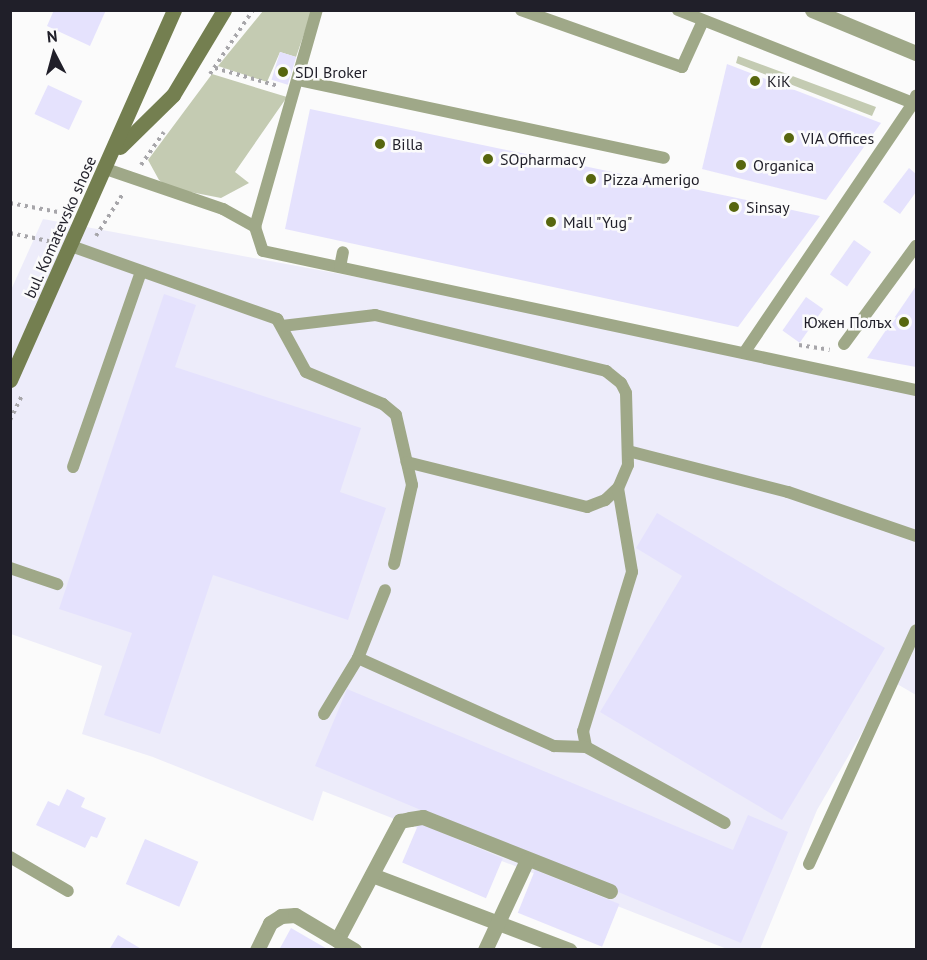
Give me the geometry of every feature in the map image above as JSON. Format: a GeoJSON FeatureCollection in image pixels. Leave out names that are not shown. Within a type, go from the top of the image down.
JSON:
{"type":"FeatureCollection","features":[{"type":"Feature","properties":{"kind":"main road","name":"bul. Komatevsko shose"},"geometry":{"type":"LineString","coordinates":[[10,381],[15,357],[85,217],[174,10]]}},
{"type":"Feature","properties":{"kind":"main road","name":"bul. Komatevsko shose"},"geometry":{"type":"LineString","coordinates":[[113,154],[173,95],[224,10]]}},
{"type":"Feature","properties":{"kind":"street"},"geometry":{"type":"LineString","coordinates":[[812,10],[916,53]]}},
{"type":"Feature","properties":{"kind":"street"},"geometry":{"type":"LineString","coordinates":[[338,940],[400,821],[416,818],[610,891]]}},
{"type":"Feature","properties":{"kind":"street"},"geometry":{"type":"LineString","coordinates":[[485,950],[527,860]]}},
{"type":"Feature","properties":{"kind":"street"},"geometry":{"type":"LineString","coordinates":[[372,875],[569,950]]}},
{"type":"Feature","properties":{"kind":"street"},"geometry":{"type":"LineString","coordinates":[[257,950],[270,923],[280,916],[295,915],[354,950]]}},
{"type":"Feature","properties":{"kind":"lane"},"geometry":{"type":"LineString","coordinates":[[317,10],[255,227],[263,251],[916,390]]}},
{"type":"Feature","properties":{"kind":"lane"},"geometry":{"type":"LineString","coordinates":[[521,10],[682,67],[703,21]]}},
{"type":"Feature","properties":{"kind":"lane"},"geometry":{"type":"LineString","coordinates":[[678,10],[915,99],[744,353]]}},
{"type":"Feature","properties":{"kind":"lane"},"geometry":{"type":"LineString","coordinates":[[297,85],[664,158]]}},
{"type":"Feature","properties":{"kind":"lane"},"geometry":{"type":"LineString","coordinates":[[106,169],[223,209],[255,227]]}},
{"type":"Feature","properties":{"kind":"lane"},"geometry":{"type":"LineString","coordinates":[[71,246],[277,319],[306,372],[383,404],[396,416],[412,485],[394,564]]}},
{"type":"Feature","properties":{"kind":"lane"},"geometry":{"type":"LineString","coordinates":[[844,344],[916,246]]}},
{"type":"Feature","properties":{"kind":"lane"},"geometry":{"type":"LineString","coordinates":[[340,267],[344,252]]}},
{"type":"Feature","properties":{"kind":"lane"},"geometry":{"type":"LineString","coordinates":[[73,467],[141,272]]}},
{"type":"Feature","properties":{"kind":"lane"},"geometry":{"type":"LineString","coordinates":[[282,326],[375,315],[606,371],[621,383],[627,393],[628,465],[618,488],[605,501],[587,507],[407,462]]}},
{"type":"Feature","properties":{"kind":"lane"},"geometry":{"type":"LineString","coordinates":[[628,451],[788,492],[916,536]]}},
{"type":"Feature","properties":{"kind":"lane"},"geometry":{"type":"LineString","coordinates":[[586,747],[583,731],[632,572],[618,488]]}},
{"type":"Feature","properties":{"kind":"lane"},"geometry":{"type":"LineString","coordinates":[[10,568],[57,584]]}},
{"type":"Feature","properties":{"kind":"lane"},"geometry":{"type":"LineString","coordinates":[[324,714],[358,658],[385,590]]}},
{"type":"Feature","properties":{"kind":"lane"},"geometry":{"type":"LineString","coordinates":[[809,864],[916,630]]}},
{"type":"Feature","properties":{"kind":"lane"},"geometry":{"type":"LineString","coordinates":[[358,658],[554,746],[586,747],[725,823]]}},
{"type":"Feature","properties":{"kind":"lane"},"geometry":{"type":"LineString","coordinates":[[10,857],[68,891]]}},
{"type":"Feature","properties":{"kind":"path"},"geometry":{"type":"LineString","coordinates":[[203,82],[215,68],[253,10]]}},
{"type":"Feature","properties":{"kind":"path"},"geometry":{"type":"LineString","coordinates":[[215,68],[297,85]]}},
{"type":"Feature","properties":{"kind":"path"},"geometry":{"type":"LineString","coordinates":[[88,252],[133,178],[169,125]]}},
{"type":"Feature","properties":{"kind":"path"},"geometry":{"type":"LineString","coordinates":[[10,203],[85,217]]}},
{"type":"Feature","properties":{"kind":"path"},"geometry":{"type":"LineString","coordinates":[[10,234],[71,246]]}},
{"type":"Feature","properties":{"kind":"path"},"geometry":{"type":"LineString","coordinates":[[10,420],[25,389]]}},
{"type":"Feature","properties":{"kind":"shaded area"},"geometry":{"type":"Polygon","coordinates":[[[43,219],[756,351],[916,385],[916,695],[892,681],[817,810],[760,949],[727,949],[323,791],[313,821],[153,757],[82,734],[102,666],[11,634],[11,290],[43,219]]]}},
{"type":"Feature","properties":{"kind":"green space"},"geometry":{"type":"Polygon","coordinates":[[[263,11],[312,11],[296,57],[280,52],[267,82],[218,66],[263,11]]]}},
{"type":"Feature","properties":{"kind":"green space"},"geometry":{"type":"Polygon","coordinates":[[[738,56],[876,107],[872,116],[736,63],[738,56]]]}},
{"type":"Feature","properties":{"kind":"green space"},"geometry":{"type":"Polygon","coordinates":[[[212,74],[287,97],[235,172],[249,183],[221,198],[170,188],[159,180],[148,160],[212,74]]]}},
{"type":"Feature","properties":{"kind":"building"},"geometry":{"type":"Polygon","coordinates":[[[54,10],[106,10],[90,46],[47,26],[54,10]]]}},
{"type":"Feature","properties":{"kind":"building","name":"SDI Broker"},"geometry":{"type":"Polygon","coordinates":[[[280,52],[296,57],[288,85],[272,80],[280,52]]]}},
{"type":"Feature","properties":{"kind":"building","name":"VIA Offices"},"geometry":{"type":"Polygon","coordinates":[[[727,64],[881,123],[826,200],[702,169],[727,64]]]}},
{"type":"Feature","properties":{"kind":"building"},"geometry":{"type":"Polygon","coordinates":[[[48,85],[82,101],[69,130],[34,114],[48,85]]]}},
{"type":"Feature","properties":{"kind":"building","name":"Mall \"Yug\""},"geometry":{"type":"Polygon","coordinates":[[[310,109],[820,216],[738,327],[285,229],[310,109]]]}},
{"type":"Feature","properties":{"kind":"building"},"geometry":{"type":"Polygon","coordinates":[[[909,168],[916,174],[916,192],[900,214],[883,202],[909,168]]]}},
{"type":"Feature","properties":{"kind":"building"},"geometry":{"type":"Polygon","coordinates":[[[854,240],[871,252],[847,286],[830,274],[854,240]]]}},
{"type":"Feature","properties":{"kind":"building","name":"Южен Полъх"},"geometry":{"type":"Polygon","coordinates":[[[916,286],[916,367],[867,358],[916,286]]]}},
{"type":"Feature","properties":{"kind":"building"},"geometry":{"type":"Polygon","coordinates":[[[164,294],[196,305],[175,367],[361,428],[340,492],[386,508],[348,620],[213,575],[160,734],[104,715],[132,633],[59,609],[164,294]]]}},
{"type":"Feature","properties":{"kind":"building"},"geometry":{"type":"Polygon","coordinates":[[[806,297],[823,309],[800,343],[782,331],[806,297]]]}},
{"type":"Feature","properties":{"kind":"building"},"geometry":{"type":"Polygon","coordinates":[[[657,513],[885,648],[782,820],[600,712],[682,576],[636,548],[657,513]]]}},
{"type":"Feature","properties":{"kind":"building"},"geometry":{"type":"Polygon","coordinates":[[[347,689],[733,850],[748,815],[788,832],[741,943],[315,766],[347,689]]]}},
{"type":"Feature","properties":{"kind":"building"},"geometry":{"type":"Polygon","coordinates":[[[67,789],[85,798],[81,807],[106,818],[97,838],[91,836],[85,848],[36,825],[48,801],[59,806],[67,789]]]}},
{"type":"Feature","properties":{"kind":"building"},"geometry":{"type":"Polygon","coordinates":[[[419,823],[503,859],[486,898],[402,863],[419,823]]]}},
{"type":"Feature","properties":{"kind":"building"},"geometry":{"type":"Polygon","coordinates":[[[145,839],[198,862],[179,907],[126,884],[145,839]]]}},
{"type":"Feature","properties":{"kind":"building"},"geometry":{"type":"Polygon","coordinates":[[[535,870],[619,904],[602,947],[518,913],[535,870]]]}},
{"type":"Feature","properties":{"kind":"building"},"geometry":{"type":"Polygon","coordinates":[[[291,928],[329,950],[279,950],[291,928]]]}},
{"type":"Feature","properties":{"kind":"building"},"geometry":{"type":"Polygon","coordinates":[[[118,935],[143,950],[109,950],[118,935]]]}},
{"type":"Feature","properties":{"kind":"place","name":"SDI Broker"},"geometry":{"type":"Point","coordinates":[283,72]}},
{"type":"Feature","properties":{"kind":"place","name":"KiK"},"geometry":{"type":"Point","coordinates":[755,81]}},
{"type":"Feature","properties":{"kind":"place","name":"VIA Offices"},"geometry":{"type":"Point","coordinates":[789,138]}},
{"type":"Feature","properties":{"kind":"place","name":"Billa"},"geometry":{"type":"Point","coordinates":[380,144]}},
{"type":"Feature","properties":{"kind":"place","name":"SOpharmacy"},"geometry":{"type":"Point","coordinates":[488,159]}},
{"type":"Feature","properties":{"kind":"place","name":"Organica"},"geometry":{"type":"Point","coordinates":[741,165]}},
{"type":"Feature","properties":{"kind":"place","name":"Pizza Amerigo"},"geometry":{"type":"Point","coordinates":[591,179]}},
{"type":"Feature","properties":{"kind":"place","name":"Sinsay"},"geometry":{"type":"Point","coordinates":[734,207]}},
{"type":"Feature","properties":{"kind":"place","name":"Mall \"Yug\""},"geometry":{"type":"Point","coordinates":[551,222]}},
{"type":"Feature","properties":{"kind":"place","name":"Южен Полъх"},"geometry":{"type":"Point","coordinates":[904,322]}}]}
